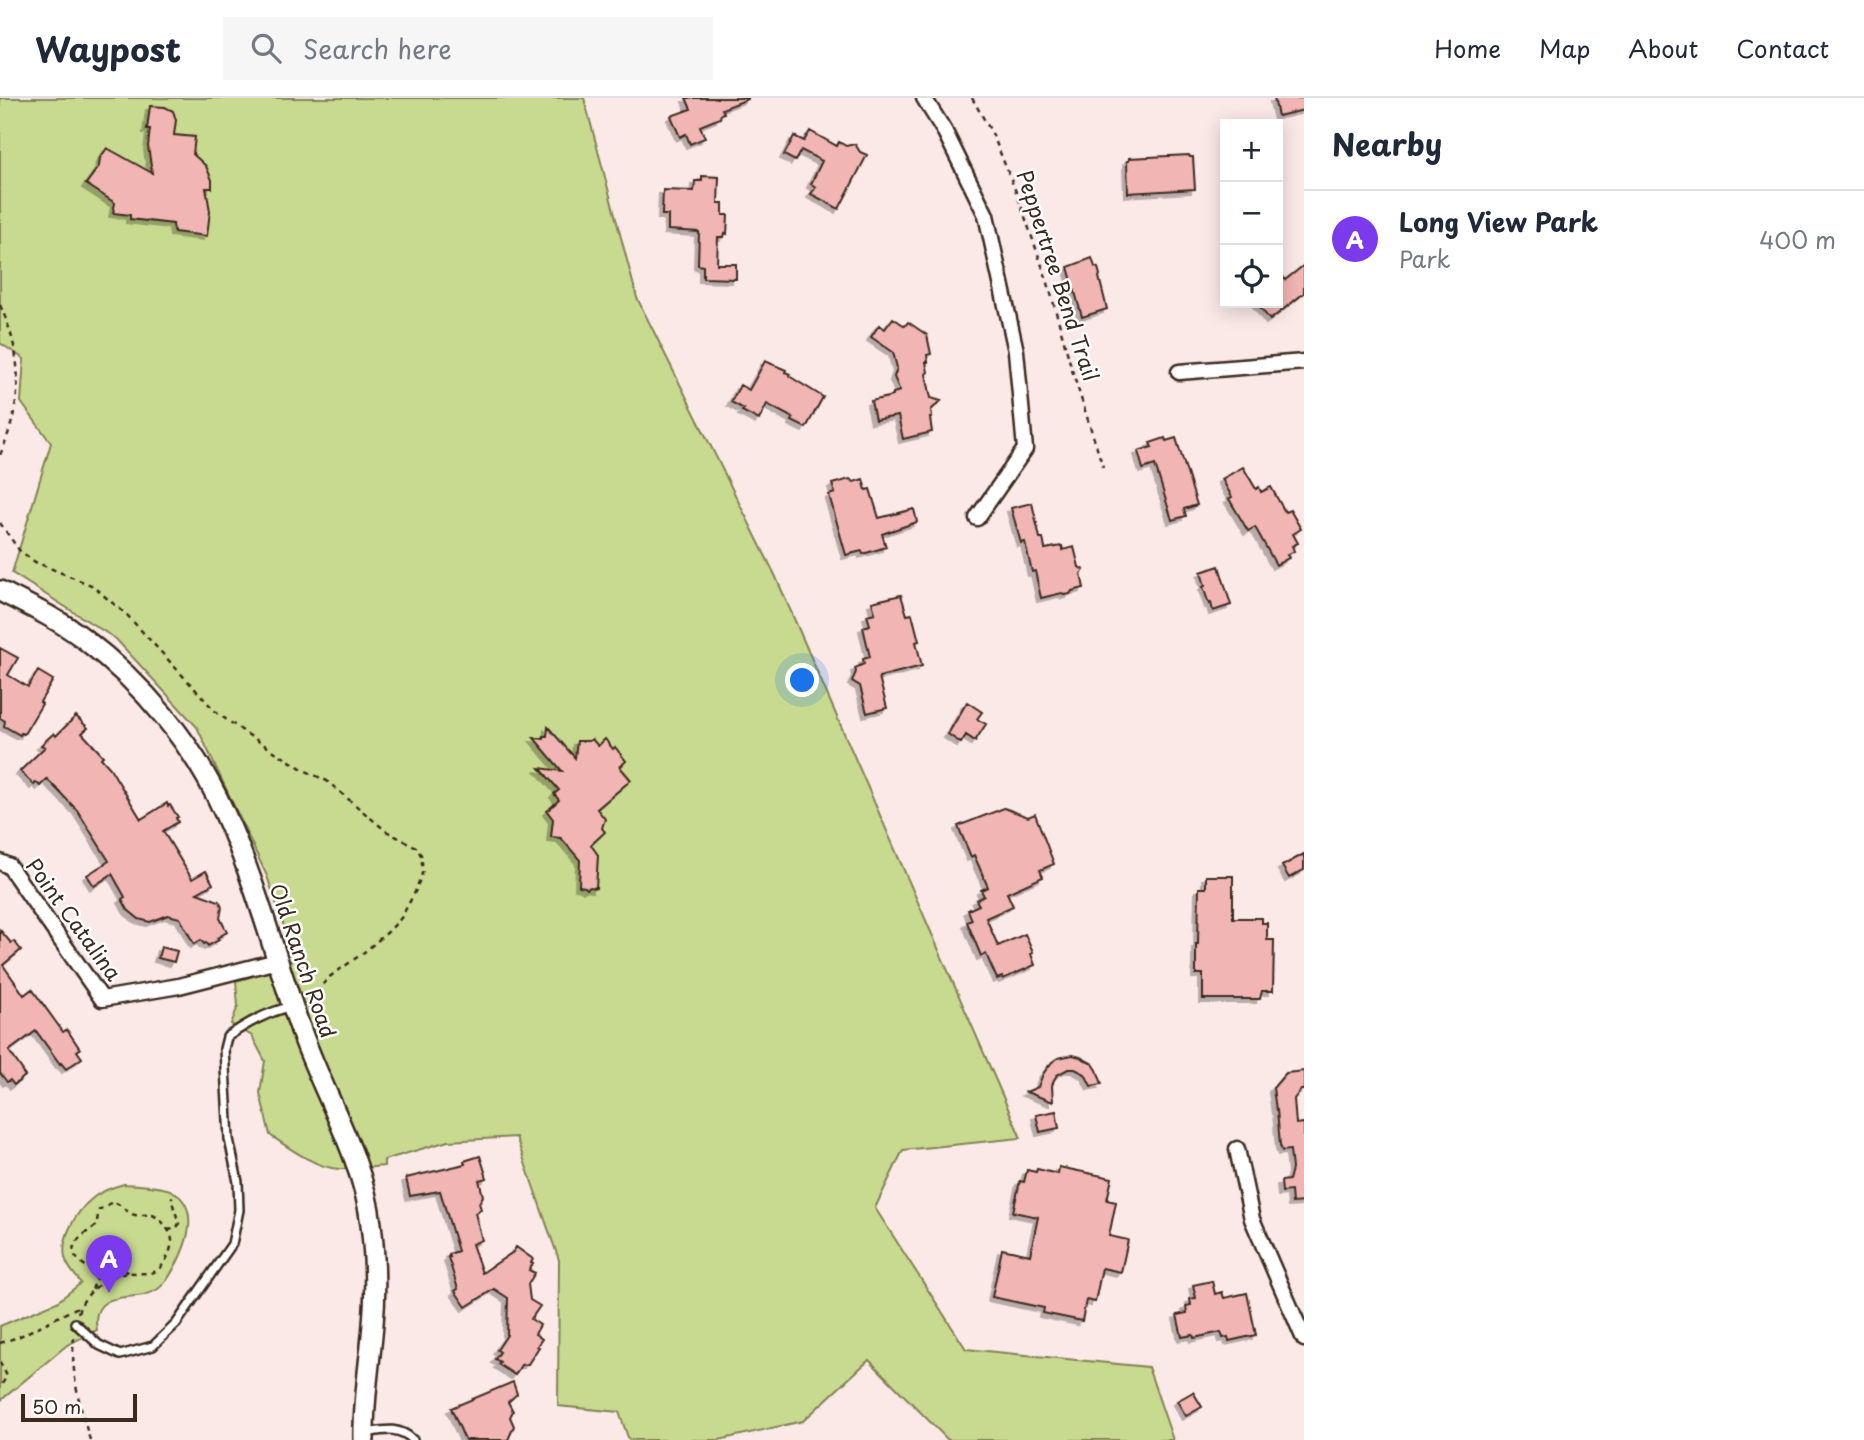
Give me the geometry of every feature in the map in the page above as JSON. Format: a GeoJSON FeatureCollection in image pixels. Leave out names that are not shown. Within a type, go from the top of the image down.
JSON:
{"type":"FeatureCollection","features":[{"type":"Feature","properties":{"kind":"street"},"geometry":{"type":"LineString","coordinates":[[924,98],[945,132],[986,215],[1016,351],[1026,449],[977,518]]}},
{"type":"Feature","properties":{"kind":"street"},"geometry":{"type":"LineString","coordinates":[[1179,372],[1304,362]]}},
{"type":"Feature","properties":{"kind":"street","name":"Old Ranch Road"},"geometry":{"type":"LineString","coordinates":[[0,591],[81,637],[125,674],[163,715],[196,760],[224,810],[243,858],[292,1006],[363,1181],[374,1266],[373,1323],[363,1437]]}},
{"type":"Feature","properties":{"kind":"street","name":"Point Catalina"},"geometry":{"type":"LineString","coordinates":[[0,862],[9,866],[102,999],[179,986],[277,961]]}},
{"type":"Feature","properties":{"kind":"street"},"geometry":{"type":"LineString","coordinates":[[1237,1149],[1252,1219],[1304,1339]]}},
{"type":"Feature","properties":{"kind":"lane"},"geometry":{"type":"LineString","coordinates":[[75,1323],[99,1345],[120,1355],[153,1346],[176,1324],[232,1244],[239,1209],[238,1182],[229,1139],[224,1049],[227,1037],[251,1021],[292,1006]]}},
{"type":"Feature","properties":{"kind":"lane"},"geometry":{"type":"LineString","coordinates":[[363,1437],[394,1429],[402,1431],[413,1440]]}},
{"type":"Feature","properties":{"kind":"path","name":"Peppertree Bend Trail"},"geometry":{"type":"LineString","coordinates":[[972,98],[993,135],[1018,197],[1048,284],[1103,467]]}},
{"type":"Feature","properties":{"kind":"path"},"geometry":{"type":"LineString","coordinates":[[0,305],[14,341],[19,379],[13,421],[0,455]]}},
{"type":"Feature","properties":{"kind":"path"},"geometry":{"type":"LineString","coordinates":[[0,523],[19,550],[35,562],[91,585],[127,615],[217,713],[327,782],[386,831],[416,847],[421,855],[423,871],[401,918],[363,953],[328,978],[308,1000],[292,1006]]}},
{"type":"Feature","properties":{"kind":"path"},"geometry":{"type":"LineString","coordinates":[[168,1230],[177,1228],[180,1223],[171,1199],[173,1198]]}},
{"type":"Feature","properties":{"kind":"path"},"geometry":{"type":"LineString","coordinates":[[91,1293],[97,1276],[76,1259],[74,1252],[80,1236],[96,1226],[99,1210],[111,1202],[118,1203],[134,1214],[153,1215],[168,1230],[172,1240],[170,1252],[164,1264],[154,1272],[140,1274],[112,1266],[93,1271]]}},
{"type":"Feature","properties":{"kind":"path"},"geometry":{"type":"LineString","coordinates":[[0,1343],[18,1337],[80,1306],[104,1282],[128,1272]]}},
{"type":"Feature","properties":{"kind":"path"},"geometry":{"type":"LineString","coordinates":[[80,1306],[73,1343],[75,1375],[90,1440]]}},
{"type":"Feature","properties":{"kind":"path"},"geometry":{"type":"LineString","coordinates":[[0,1362],[6,1376],[2,1384],[0,1382]]}},
{"type":"Feature","properties":{"kind":"green space"},"geometry":{"type":"Polygon","coordinates":[[[0,98],[584,98],[637,298],[775,575],[1021,1138],[903,1150],[875,1208],[966,1349],[1148,1367],[1173,1440],[948,1440],[869,1360],[803,1421],[719,1440],[629,1440],[619,1412],[558,1406],[559,1260],[516,1137],[448,1141],[384,1160],[384,1166],[345,1169],[330,1168],[312,1161],[270,1135],[260,1093],[265,1061],[252,1036],[231,1024],[238,1006],[236,981],[295,959],[267,876],[197,727],[116,639],[12,573],[51,443],[21,402],[24,359],[0,343],[0,98]]]}},
{"type":"Feature","properties":{"kind":"green space"},"geometry":{"type":"Polygon","coordinates":[[[124,1184],[168,1189],[181,1198],[186,1206],[189,1215],[188,1235],[167,1281],[151,1293],[106,1302],[97,1314],[97,1330],[67,1345],[0,1401],[0,1326],[57,1302],[81,1283],[69,1267],[65,1256],[64,1247],[70,1228],[81,1210],[94,1197],[124,1184]]]}},
{"type":"Feature","properties":{"kind":"building"},"geometry":{"type":"Polygon","coordinates":[[[686,98],[748,99],[722,109],[724,113],[720,118],[700,126],[705,138],[690,144],[686,134],[680,137],[671,116],[691,109],[686,98]]]}},
{"type":"Feature","properties":{"kind":"building"},"geometry":{"type":"Polygon","coordinates":[[[1274,98],[1304,98],[1304,110],[1278,116],[1274,98]]]}},
{"type":"Feature","properties":{"kind":"building"},"geometry":{"type":"Polygon","coordinates":[[[150,106],[165,107],[173,111],[176,120],[174,135],[195,137],[193,154],[206,166],[212,180],[212,188],[206,188],[210,211],[207,236],[174,232],[173,224],[130,219],[130,215],[113,213],[115,203],[86,184],[99,166],[100,158],[107,148],[152,173],[148,146],[150,129],[147,129],[150,106]]]}},
{"type":"Feature","properties":{"kind":"building"},"geometry":{"type":"Polygon","coordinates":[[[810,131],[837,146],[839,142],[846,146],[855,144],[860,152],[867,155],[839,209],[811,194],[816,187],[811,184],[822,161],[801,150],[795,161],[784,155],[794,136],[804,141],[810,131]]]}},
{"type":"Feature","properties":{"kind":"building"},"geometry":{"type":"Polygon","coordinates":[[[1193,157],[1195,189],[1128,193],[1129,158],[1193,157]]]}},
{"type":"Feature","properties":{"kind":"building"},"geometry":{"type":"Polygon","coordinates":[[[702,176],[719,177],[718,203],[723,203],[723,215],[728,215],[727,234],[718,237],[717,264],[736,264],[736,279],[703,278],[703,266],[698,265],[699,232],[668,230],[668,215],[662,215],[663,190],[694,191],[695,181],[702,181],[702,176]]]}},
{"type":"Feature","properties":{"kind":"building"},"geometry":{"type":"Polygon","coordinates":[[[1092,258],[1098,268],[1107,309],[1082,317],[1068,267],[1092,258]]]}},
{"type":"Feature","properties":{"kind":"building"},"geometry":{"type":"Polygon","coordinates":[[[1304,265],[1304,293],[1270,320],[1261,308],[1283,308],[1283,277],[1285,280],[1304,265]]]}},
{"type":"Feature","properties":{"kind":"building"},"geometry":{"type":"Polygon","coordinates":[[[893,318],[905,326],[908,322],[927,335],[931,354],[927,355],[926,374],[931,398],[941,401],[931,410],[932,432],[903,439],[898,416],[875,420],[871,401],[893,396],[893,393],[900,391],[894,377],[897,368],[893,352],[871,337],[879,325],[885,329],[893,318]]]}},
{"type":"Feature","properties":{"kind":"building"},"geometry":{"type":"Polygon","coordinates":[[[765,361],[786,370],[789,376],[823,397],[806,428],[767,404],[759,420],[731,402],[740,385],[749,390],[765,361]]]}},
{"type":"Feature","properties":{"kind":"building"},"geometry":{"type":"Polygon","coordinates":[[[1165,438],[1166,441],[1176,438],[1197,505],[1184,509],[1186,516],[1172,520],[1155,465],[1143,469],[1138,451],[1152,447],[1150,443],[1165,438]]]}},
{"type":"Feature","properties":{"kind":"building"},"geometry":{"type":"Polygon","coordinates":[[[1243,467],[1256,489],[1259,487],[1261,492],[1271,487],[1285,512],[1290,510],[1301,529],[1293,534],[1298,543],[1292,546],[1294,551],[1287,555],[1289,558],[1276,565],[1255,527],[1248,531],[1229,499],[1232,497],[1222,479],[1243,467]]]}},
{"type":"Feature","properties":{"kind":"building"},"geometry":{"type":"Polygon","coordinates":[[[850,479],[854,482],[863,479],[866,490],[870,489],[879,518],[914,509],[917,522],[882,534],[886,547],[863,554],[862,551],[846,555],[829,495],[835,493],[832,484],[850,479]]]}},
{"type":"Feature","properties":{"kind":"building"},"geometry":{"type":"Polygon","coordinates":[[[1032,503],[1045,549],[1062,546],[1063,550],[1074,547],[1079,567],[1084,570],[1081,574],[1084,588],[1070,594],[1041,598],[1035,571],[1032,572],[1025,542],[1021,543],[1011,508],[1032,503]]]}},
{"type":"Feature","properties":{"kind":"building"},"geometry":{"type":"Polygon","coordinates":[[[1219,566],[1231,605],[1213,611],[1203,587],[1205,586],[1201,572],[1219,566]]]}},
{"type":"Feature","properties":{"kind":"building"},"geometry":{"type":"Polygon","coordinates":[[[901,595],[907,615],[912,614],[922,666],[879,677],[887,708],[867,713],[860,686],[852,681],[855,668],[864,664],[863,659],[870,657],[863,627],[870,625],[867,615],[875,613],[872,602],[901,595]]]}},
{"type":"Feature","properties":{"kind":"building"},"geometry":{"type":"Polygon","coordinates":[[[0,648],[18,658],[8,675],[28,687],[38,671],[53,680],[24,734],[20,735],[4,726],[5,721],[0,718],[0,648]]]}},
{"type":"Feature","properties":{"kind":"building"},"geometry":{"type":"Polygon","coordinates":[[[967,702],[982,712],[977,719],[986,724],[975,741],[966,735],[961,743],[948,734],[967,702]]]}},
{"type":"Feature","properties":{"kind":"building"},"geometry":{"type":"Polygon","coordinates":[[[76,716],[88,728],[82,733],[103,756],[101,758],[141,819],[167,803],[178,817],[178,822],[163,831],[192,879],[206,871],[213,884],[197,893],[221,904],[220,918],[227,932],[217,938],[219,940],[208,946],[201,940],[194,944],[180,918],[168,915],[150,922],[139,919],[128,910],[122,899],[125,897],[112,874],[94,886],[87,875],[109,861],[77,810],[47,779],[40,786],[36,782],[34,785],[20,771],[45,747],[41,745],[54,733],[56,736],[76,716]]]}},
{"type":"Feature","properties":{"kind":"building"},"geometry":{"type":"Polygon","coordinates":[[[548,727],[575,758],[577,741],[592,739],[598,746],[605,739],[626,761],[620,767],[631,780],[597,809],[605,819],[602,828],[605,832],[591,845],[598,855],[596,888],[579,886],[580,860],[561,838],[551,837],[553,819],[547,811],[559,800],[554,794],[559,790],[540,768],[562,771],[534,738],[544,739],[548,727]]]}},
{"type":"Feature","properties":{"kind":"building"},"geometry":{"type":"Polygon","coordinates":[[[1004,808],[1028,817],[1035,814],[1054,864],[1040,870],[1043,877],[1007,893],[1013,906],[986,918],[998,946],[1025,934],[1033,953],[1031,954],[1035,965],[997,979],[986,954],[981,956],[967,922],[972,920],[968,910],[979,905],[976,900],[984,896],[981,890],[988,887],[958,826],[1004,808]]]}},
{"type":"Feature","properties":{"kind":"building"},"geometry":{"type":"Polygon","coordinates":[[[1304,854],[1304,870],[1289,878],[1282,866],[1304,854]]]}},
{"type":"Feature","properties":{"kind":"building"},"geometry":{"type":"Polygon","coordinates":[[[1206,876],[1233,876],[1233,918],[1262,918],[1262,923],[1267,923],[1267,940],[1274,940],[1273,991],[1262,991],[1260,999],[1203,999],[1203,974],[1196,974],[1196,944],[1199,888],[1206,888],[1206,876]]]}},
{"type":"Feature","properties":{"kind":"building"},"geometry":{"type":"Polygon","coordinates":[[[0,930],[21,950],[3,965],[24,995],[32,989],[63,1032],[68,1031],[80,1049],[77,1051],[82,1058],[66,1069],[36,1031],[9,1051],[25,1076],[14,1085],[10,1080],[7,1082],[0,1073],[0,930]]]}},
{"type":"Feature","properties":{"kind":"building"},"geometry":{"type":"Polygon","coordinates":[[[161,947],[177,951],[174,962],[158,958],[161,947]]]}},
{"type":"Feature","properties":{"kind":"building"},"geometry":{"type":"Polygon","coordinates":[[[1073,1055],[1093,1064],[1102,1084],[1091,1086],[1085,1074],[1068,1069],[1054,1080],[1053,1102],[1026,1092],[1038,1087],[1052,1062],[1073,1055]]]}},
{"type":"Feature","properties":{"kind":"building"},"geometry":{"type":"Polygon","coordinates":[[[1304,1071],[1304,1090],[1294,1099],[1296,1124],[1304,1123],[1304,1202],[1292,1203],[1291,1191],[1282,1192],[1281,1181],[1289,1180],[1292,1169],[1290,1150],[1282,1151],[1280,1145],[1273,1088],[1286,1073],[1304,1071]]]}},
{"type":"Feature","properties":{"kind":"building"},"geometry":{"type":"Polygon","coordinates":[[[1056,1111],[1059,1128],[1040,1132],[1036,1115],[1056,1111]]]}},
{"type":"Feature","properties":{"kind":"building"},"geometry":{"type":"Polygon","coordinates":[[[480,1156],[487,1178],[479,1180],[483,1196],[479,1203],[481,1209],[475,1213],[482,1240],[472,1244],[482,1273],[513,1252],[516,1247],[533,1259],[529,1270],[535,1273],[528,1284],[530,1300],[540,1306],[531,1319],[540,1325],[535,1334],[542,1339],[528,1364],[521,1365],[515,1375],[495,1359],[500,1352],[497,1350],[507,1335],[508,1298],[494,1289],[466,1307],[455,1291],[458,1289],[448,1257],[458,1251],[440,1191],[410,1196],[406,1178],[465,1164],[464,1161],[480,1156]]]}},
{"type":"Feature","properties":{"kind":"building"},"geometry":{"type":"Polygon","coordinates":[[[1059,1167],[1112,1178],[1107,1200],[1116,1202],[1109,1236],[1128,1240],[1121,1272],[1102,1268],[1095,1302],[1086,1300],[1082,1321],[1043,1313],[1044,1308],[992,1297],[1002,1249],[1030,1255],[1038,1217],[1013,1212],[1020,1181],[1024,1182],[1027,1170],[1036,1172],[1037,1169],[1058,1174],[1059,1167]]]}},
{"type":"Feature","properties":{"kind":"building"},"geometry":{"type":"Polygon","coordinates":[[[1212,1281],[1215,1294],[1222,1292],[1224,1298],[1247,1293],[1256,1335],[1229,1341],[1228,1337],[1223,1338],[1221,1332],[1194,1338],[1193,1335],[1182,1337],[1177,1315],[1187,1313],[1186,1306],[1191,1305],[1190,1299],[1196,1298],[1193,1285],[1212,1281]]]}},
{"type":"Feature","properties":{"kind":"building"},"geometry":{"type":"Polygon","coordinates":[[[513,1382],[517,1394],[508,1402],[513,1411],[510,1417],[514,1426],[508,1440],[465,1440],[451,1408],[513,1382]]]}},
{"type":"Feature","properties":{"kind":"building"},"geometry":{"type":"Polygon","coordinates":[[[1193,1392],[1202,1407],[1186,1416],[1177,1401],[1193,1392]]]}},
{"type":"Feature","properties":{"kind":"place","name":"Long View Park"},"geometry":{"type":"Point","coordinates":[109,1293]}}]}
